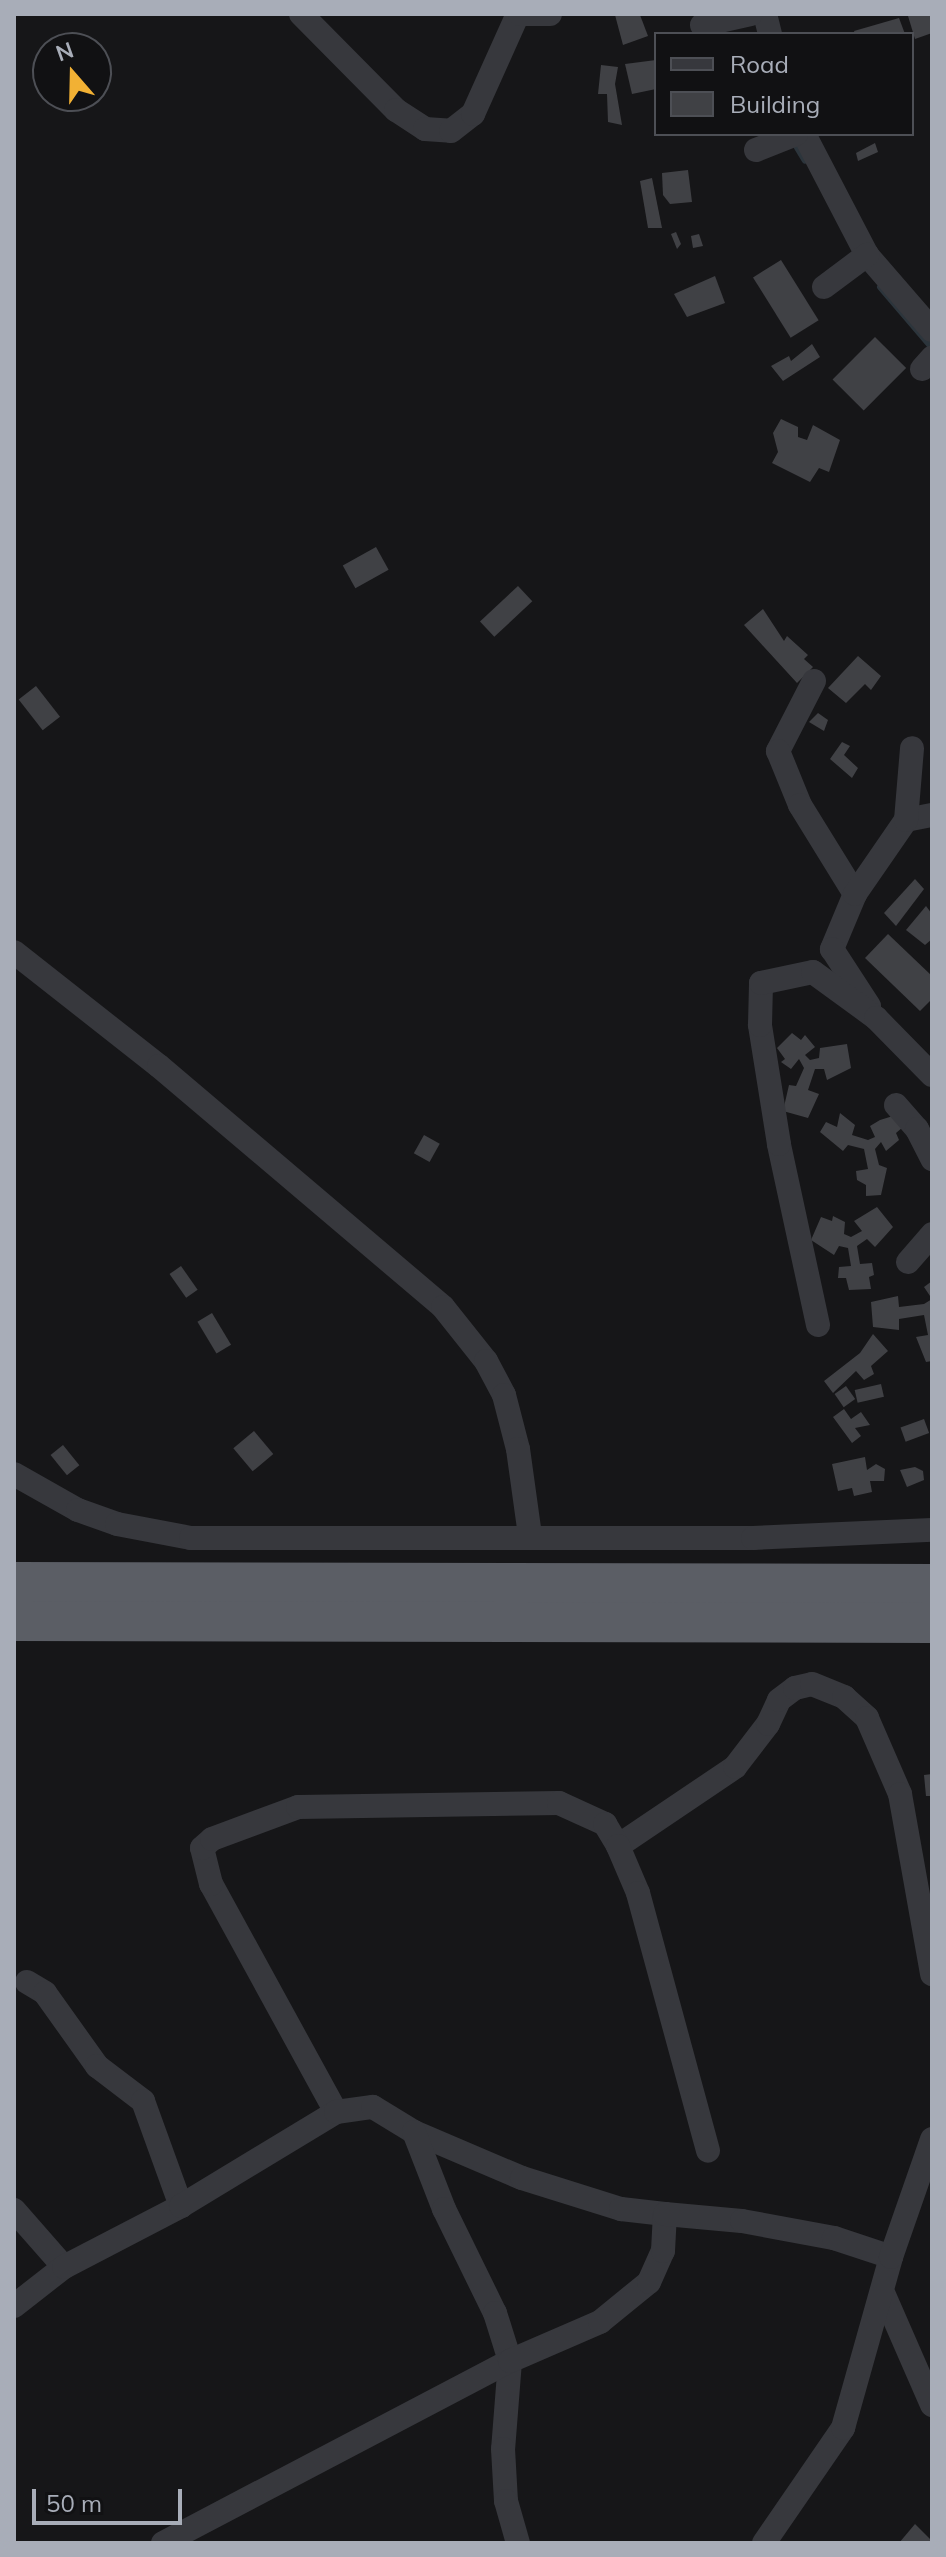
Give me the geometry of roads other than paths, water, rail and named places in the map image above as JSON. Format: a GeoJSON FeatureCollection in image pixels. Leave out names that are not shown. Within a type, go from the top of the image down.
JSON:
{"type":"FeatureCollection","features":[{"type":"Feature","properties":{"kind":"highway"},"geometry":{"type":"LineString","coordinates":[[14,1582],[932,1584]]}},
{"type":"Feature","properties":{"kind":"highway"},"geometry":{"type":"LineString","coordinates":[[14,1621],[932,1623]]}},
{"type":"Feature","properties":{"kind":"street"},"geometry":{"type":"LineString","coordinates":[[301,14],[396,110],[425,129],[451,131],[473,114],[519,14],[550,14]]}},
{"type":"Feature","properties":{"kind":"street"},"geometry":{"type":"LineString","coordinates":[[702,25],[751,14]]}},
{"type":"Feature","properties":{"kind":"street"},"geometry":{"type":"LineString","coordinates":[[756,150],[791,136]]}},
{"type":"Feature","properties":{"kind":"street"},"geometry":{"type":"LineString","coordinates":[[805,136],[867,255],[932,330]]}},
{"type":"Feature","properties":{"kind":"street"},"geometry":{"type":"LineString","coordinates":[[824,287],[867,255]]}},
{"type":"Feature","properties":{"kind":"street"},"geometry":{"type":"LineString","coordinates":[[814,681],[778,751],[782,770],[855,894]]}},
{"type":"Feature","properties":{"kind":"street"},"geometry":{"type":"LineString","coordinates":[[876,1018],[832,949],[855,894],[906,820],[912,748]]}},
{"type":"Feature","properties":{"kind":"street"},"geometry":{"type":"LineString","coordinates":[[906,820],[932,815]]}},
{"type":"Feature","properties":{"kind":"street"},"geometry":{"type":"LineString","coordinates":[[14,952],[159,1066],[443,1307],[486,1361],[504,1395],[518,1449],[530,1536]]}},
{"type":"Feature","properties":{"kind":"street"},"geometry":{"type":"LineString","coordinates":[[818,1325],[779,1144],[760,1025],[761,983],[813,972],[876,1018],[932,1075]]}},
{"type":"Feature","properties":{"kind":"street"},"geometry":{"type":"LineString","coordinates":[[896,1105],[917,1129],[932,1159]]}},
{"type":"Feature","properties":{"kind":"street"},"geometry":{"type":"LineString","coordinates":[[908,1262],[932,1234]]}},
{"type":"Feature","properties":{"kind":"street"},"geometry":{"type":"LineString","coordinates":[[14,1474],[78,1510],[117,1524],[191,1538],[753,1538],[932,1530]]}},
{"type":"Feature","properties":{"kind":"street"},"geometry":{"type":"LineString","coordinates":[[618,1846],[735,1767],[768,1724],[779,1700],[795,1688],[812,1684],[844,1697],[867,1718],[900,1794],[932,1974]]}},
{"type":"Feature","properties":{"kind":"street"},"geometry":{"type":"LineString","coordinates":[[336,2112],[211,1884],[202,1848],[212,1839],[298,1807],[425,1802],[559,1803],[605,1824],[618,1846],[638,1893],[708,2151]]}},
{"type":"Feature","properties":{"kind":"street"},"geometry":{"type":"LineString","coordinates":[[27,1982],[45,1993],[97,2066],[143,2101],[181,2206]]}},
{"type":"Feature","properties":{"kind":"street"},"geometry":{"type":"LineString","coordinates":[[14,2306],[64,2267],[181,2206],[336,2112],[373,2107],[414,2132],[522,2178],[621,2209],[788,2229],[891,2257]]}},
{"type":"Feature","properties":{"kind":"street"},"geometry":{"type":"LineString","coordinates":[[414,2132],[444,2209],[495,2313],[510,2361],[503,2449],[506,2501],[518,2543]]}},
{"type":"Feature","properties":{"kind":"street"},"geometry":{"type":"LineString","coordinates":[[764,2543],[843,2428],[884,2295],[891,2257],[932,2139]]}},
{"type":"Feature","properties":{"kind":"street"},"geometry":{"type":"LineString","coordinates":[[14,2210],[64,2267]]}},
{"type":"Feature","properties":{"kind":"street"},"geometry":{"type":"LineString","coordinates":[[163,2543],[510,2361],[600,2322],[630,2301],[649,2282],[663,2251],[665,2214]]}},
{"type":"Feature","properties":{"kind":"street"},"geometry":{"type":"LineString","coordinates":[[884,2295],[932,2405]]}},
{"type":"Feature","properties":{"kind":"waterway"},"geometry":{"type":"LineString","coordinates":[[796,146],[805,161]]}},
{"type":"Feature","properties":{"kind":"waterway"},"geometry":{"type":"LineString","coordinates":[[880,287],[932,348]]}}]}
